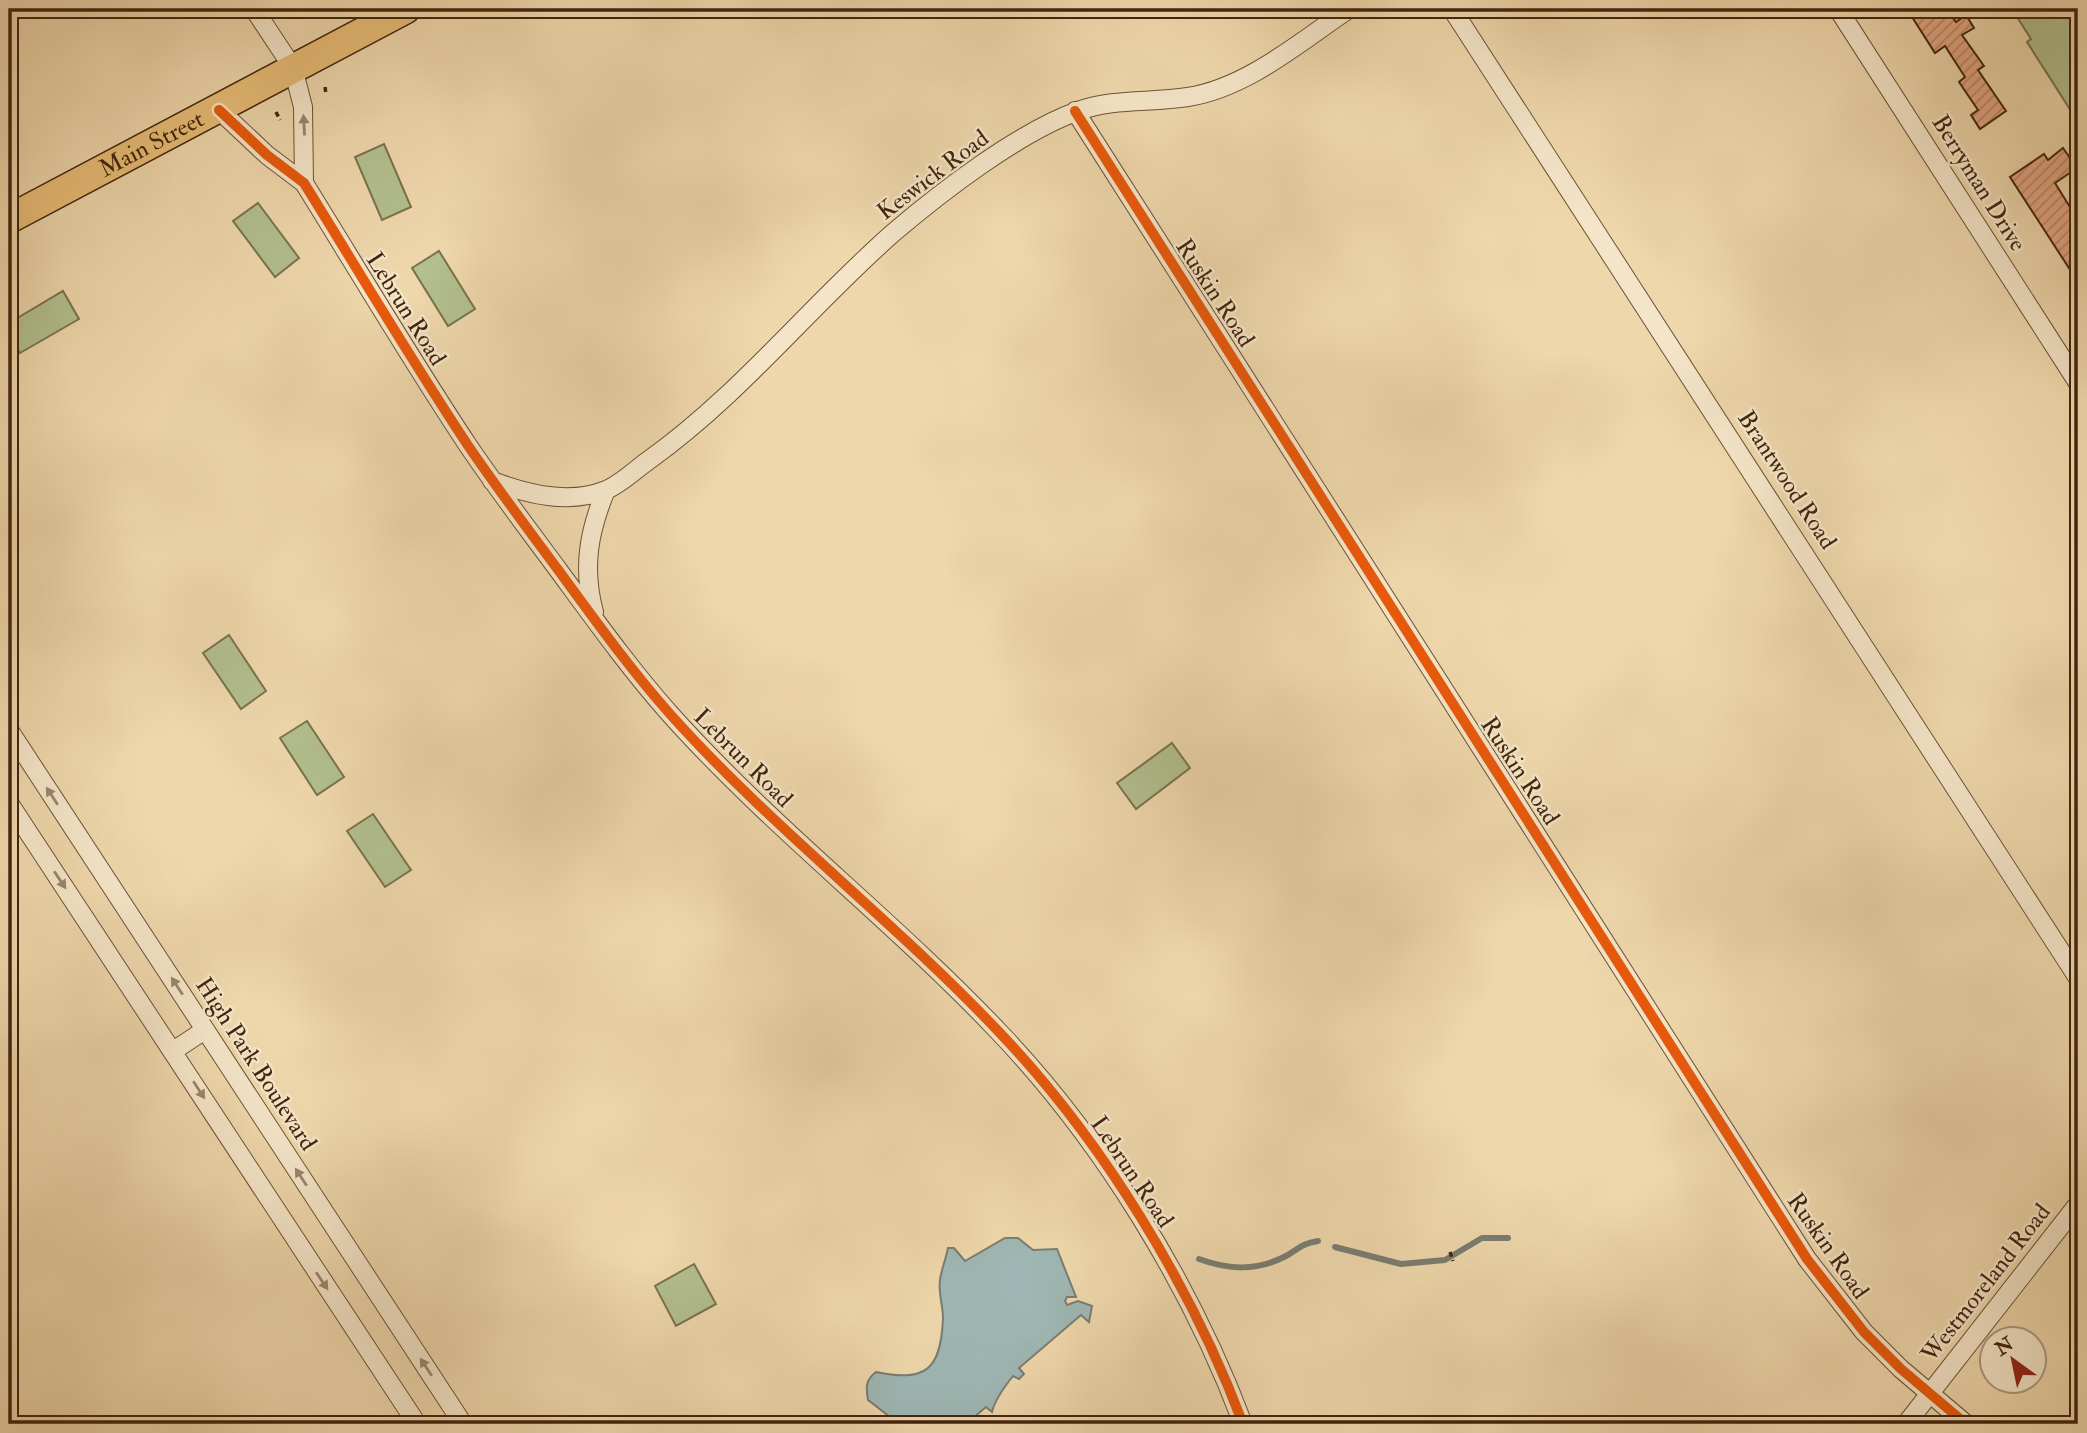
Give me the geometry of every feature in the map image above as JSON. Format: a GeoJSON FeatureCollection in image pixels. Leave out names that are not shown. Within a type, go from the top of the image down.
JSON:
{"type":"FeatureCollection","features":[{"type":"Feature","properties":{"kind":"main road","name":"Main Street"},"geometry":{"type":"LineString","coordinates":[[9,219],[406,9]]}},
{"type":"Feature","properties":{"kind":"street"},"geometry":{"type":"LineString","coordinates":[[254,9],[293,68],[303,107],[304,183]]}},
{"type":"Feature","properties":{"kind":"street","name":"Keswick Road"},"geometry":{"type":"LineString","coordinates":[[492,481],[548,497],[578,496],[607,490],[671,444],[760,363],[891,235],[941,193],[1005,150],[1075,111],[1119,100],[1188,97],[1217,89],[1264,66],[1349,9]]}},
{"type":"Feature","properties":{"kind":"street","name":"Brantwood Road"},"geometry":{"type":"LineString","coordinates":[[1452,9],[2078,978]]}},
{"type":"Feature","properties":{"kind":"street","name":"Berryman Drive"},"geometry":{"type":"LineString","coordinates":[[1838,9],[2078,383]]}},
{"type":"Feature","properties":{"kind":"street","name":"Lebrun Road"},"geometry":{"type":"LineString","coordinates":[[219,110],[267,155],[304,183],[492,481],[669,714],[720,766],[923,956],[995,1027],[1041,1079],[1104,1164],[1157,1246],[1214,1355],[1243,1424]]}},
{"type":"Feature","properties":{"kind":"street","name":"Ruskin Road"},"geometry":{"type":"LineString","coordinates":[[1075,111],[1807,1259],[1864,1332],[1901,1369],[1966,1424]]}},
{"type":"Feature","properties":{"kind":"street"},"geometry":{"type":"LineString","coordinates":[[597,622],[588,589],[587,555],[593,522],[607,490]]}},
{"type":"Feature","properties":{"kind":"street","name":"High Park Boulevard"},"geometry":{"type":"LineString","coordinates":[[9,730],[463,1424]]}},
{"type":"Feature","properties":{"kind":"street"},"geometry":{"type":"LineString","coordinates":[[9,803],[417,1424]]}},
{"type":"Feature","properties":{"kind":"street"},"geometry":{"type":"LineString","coordinates":[[173,1051],[205,1030]]}},
{"type":"Feature","properties":{"kind":"street","name":"Westmoreland Road"},"geometry":{"type":"LineString","coordinates":[[1906,1424],[2078,1204]]}},
{"type":"Feature","properties":{"kind":"path"},"geometry":{"type":"LineString","coordinates":[[325,87],[326,94]]}},
{"type":"Feature","properties":{"kind":"path"},"geometry":{"type":"LineString","coordinates":[[276,112],[280,120]]}},
{"type":"Feature","properties":{"kind":"path"},"geometry":{"type":"LineString","coordinates":[[1450,1252],[1453,1261]]}},
{"type":"Feature","properties":{"kind":"green space"},"geometry":{"type":"Polygon","coordinates":[[[2012,9],[2078,9],[2075,17],[2078,22],[2078,122],[2027,42],[2031,39],[2012,9]]]}},
{"type":"Feature","properties":{"kind":"green space"},"geometry":{"type":"Polygon","coordinates":[[[384,144],[411,207],[382,220],[355,157],[384,144]]]}},
{"type":"Feature","properties":{"kind":"green space"},"geometry":{"type":"Polygon","coordinates":[[[258,203],[299,258],[275,277],[233,221],[258,203]]]}},
{"type":"Feature","properties":{"kind":"green space"},"geometry":{"type":"Polygon","coordinates":[[[439,251],[475,309],[448,326],[412,268],[439,251]]]}},
{"type":"Feature","properties":{"kind":"green space"},"geometry":{"type":"Polygon","coordinates":[[[63,291],[79,319],[20,353],[9,334],[9,323],[63,291]]]}},
{"type":"Feature","properties":{"kind":"green space"},"geometry":{"type":"Polygon","coordinates":[[[229,635],[266,691],[241,709],[203,653],[229,635]]]}},
{"type":"Feature","properties":{"kind":"green space"},"geometry":{"type":"Polygon","coordinates":[[[307,721],[344,777],[317,795],[280,738],[307,721]]]}},
{"type":"Feature","properties":{"kind":"green space"},"geometry":{"type":"Polygon","coordinates":[[[1172,743],[1190,768],[1136,809],[1117,783],[1172,743]]]}},
{"type":"Feature","properties":{"kind":"green space"},"geometry":{"type":"Polygon","coordinates":[[[373,814],[411,870],[385,887],[347,831],[373,814]]]}},
{"type":"Feature","properties":{"kind":"green space"},"geometry":{"type":"Polygon","coordinates":[[[694,1264],[716,1304],[676,1326],[655,1286],[694,1264]]]}},
{"type":"Feature","properties":{"kind":"water"},"geometry":{"type":"Polygon","coordinates":[[[1005,1238],[1018,1238],[1033,1250],[1057,1249],[1076,1297],[1067,1297],[1065,1301],[1067,1305],[1078,1301],[1092,1306],[1089,1322],[1081,1315],[1019,1368],[1024,1374],[1019,1379],[1013,1376],[992,1412],[986,1407],[966,1424],[899,1424],[868,1400],[868,1381],[876,1372],[907,1375],[927,1369],[939,1350],[942,1336],[940,1285],[948,1248],[954,1248],[965,1261],[1005,1238]]]}},
{"type":"Feature","properties":{"kind":"building"},"geometry":{"type":"Polygon","coordinates":[[[1907,9],[1947,9],[1956,22],[1966,15],[1974,28],[1962,35],[1984,66],[1978,70],[2006,111],[1980,129],[1971,115],[1978,110],[1959,82],[1965,77],[1945,46],[1935,53],[1907,9]]]}},
{"type":"Feature","properties":{"kind":"building"},"geometry":{"type":"Polygon","coordinates":[[[2063,148],[2077,168],[2055,183],[2078,220],[2078,282],[2010,177],[2044,154],[2048,160],[2063,148]]]}},
{"type":"Feature","properties":{"kind":"waterway"},"geometry":{"type":"LineString","coordinates":[[1335,1247],[1401,1264],[1445,1260],[1482,1238],[1508,1238]]}},
{"type":"Feature","properties":{"kind":"waterway"},"geometry":{"type":"LineString","coordinates":[[1199,1259],[1232,1267],[1253,1267],[1274,1262],[1303,1245],[1318,1241]]}},
{"type":"Feature","properties":{"kind":"cycle path"},"geometry":{"type":"LineString","coordinates":[[219,110],[267,155],[304,183],[467,444],[599,626],[655,697],[750,796],[959,991],[1037,1074],[1073,1119],[1108,1167],[1170,1267],[1222,1372],[1243,1424]]}},
{"type":"Feature","properties":{"kind":"cycle path"},"geometry":{"type":"LineString","coordinates":[[1075,111],[1807,1259],[1864,1332],[1901,1369],[1966,1424]]}}]}
